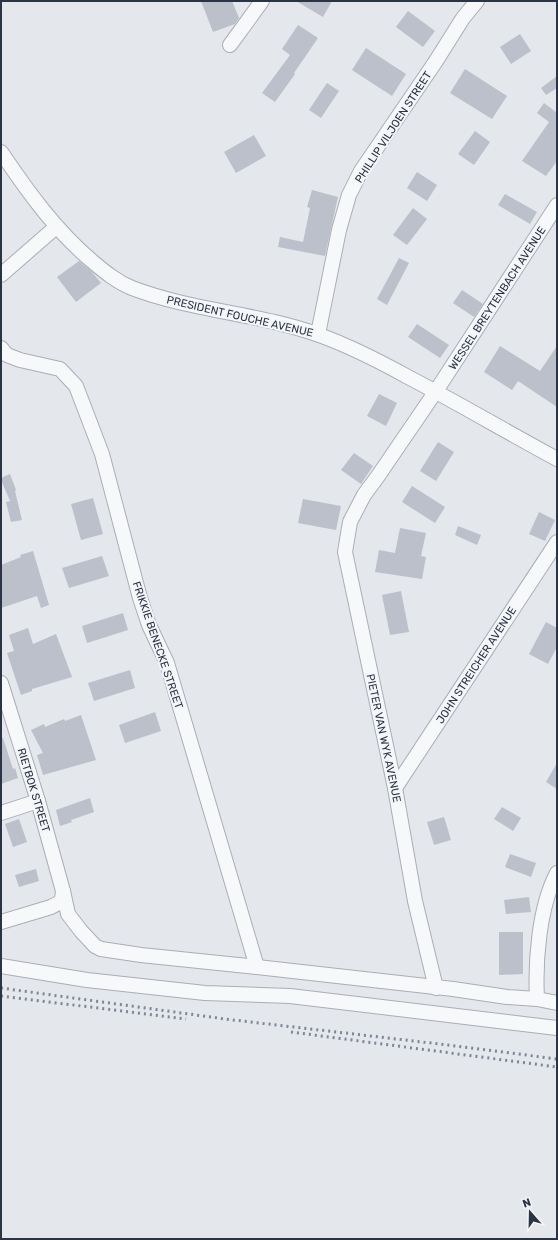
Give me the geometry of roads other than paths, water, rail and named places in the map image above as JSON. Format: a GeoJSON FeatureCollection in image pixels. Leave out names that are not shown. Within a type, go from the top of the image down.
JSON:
{"type":"FeatureCollection","features":[{"type":"Feature","properties":{"kind":"street"},"geometry":{"type":"LineString","coordinates":[[230,45],[262,1]]}},
{"type":"Feature","properties":{"kind":"street","name":"PHILLIP VILJOEN STREET"},"geometry":{"type":"LineString","coordinates":[[318,334],[339,230],[349,195],[361,171],[436,61],[463,18],[477,1]]}},
{"type":"Feature","properties":{"kind":"street","name":"PRESIDENT FOUCHE AVENUE"},"geometry":{"type":"LineString","coordinates":[[1,152],[24,187],[56,227],[84,254],[109,275],[130,287],[172,301],[264,320],[318,334],[360,351],[557,460]]}},
{"type":"Feature","properties":{"kind":"street","name":"WESSEL BREYTENBACH AVENUE"},"geometry":{"type":"LineString","coordinates":[[436,392],[557,205]]}},
{"type":"Feature","properties":{"kind":"street"},"geometry":{"type":"LineString","coordinates":[[1,276],[56,227]]}},
{"type":"Feature","properties":{"kind":"street","name":"FRIKKIE BENECKE STREET"},"geometry":{"type":"LineString","coordinates":[[1,348],[7,355],[20,360],[60,369],[76,386],[102,454],[147,618],[167,663],[257,967]]}},
{"type":"Feature","properties":{"kind":"street","name":"PIETER VAN WYK AVENUE"},"geometry":{"type":"LineString","coordinates":[[436,392],[364,495],[350,522],[345,552],[395,788],[415,901],[436,988]]}},
{"type":"Feature","properties":{"kind":"street","name":"JOHN STREICHER AVENUE"},"geometry":{"type":"LineString","coordinates":[[395,788],[557,542]]}},
{"type":"Feature","properties":{"kind":"street","name":"RIETBOK STREET"},"geometry":{"type":"LineString","coordinates":[[2,690],[38,801],[68,914],[95,946],[102,949],[141,955],[436,988]]}},
{"type":"Feature","properties":{"kind":"street"},"geometry":{"type":"LineString","coordinates":[[1,813],[38,801]]}},
{"type":"Feature","properties":{"kind":"street"},"geometry":{"type":"LineString","coordinates":[[537,999],[536,966],[542,922],[549,890],[557,873]]}},
{"type":"Feature","properties":{"kind":"street"},"geometry":{"type":"LineString","coordinates":[[1,922],[51,907],[59,903],[63,894]]}},
{"type":"Feature","properties":{"kind":"street"},"geometry":{"type":"LineString","coordinates":[[1,966],[87,980],[205,993],[290,996],[557,1028]]}},
{"type":"Feature","properties":{"kind":"street"},"geometry":{"type":"LineString","coordinates":[[436,988],[507,997],[537,999],[557,1003]]}},
{"type":"Feature","properties":{"kind":"railway"},"geometry":{"type":"LineString","coordinates":[[1,988],[225,1019],[557,1059]]}},
{"type":"Feature","properties":{"kind":"railway"},"geometry":{"type":"LineString","coordinates":[[1,996],[186,1019]]}},
{"type":"Feature","properties":{"kind":"railway"},"geometry":{"type":"LineString","coordinates":[[291,1032],[557,1067]]}}]}
